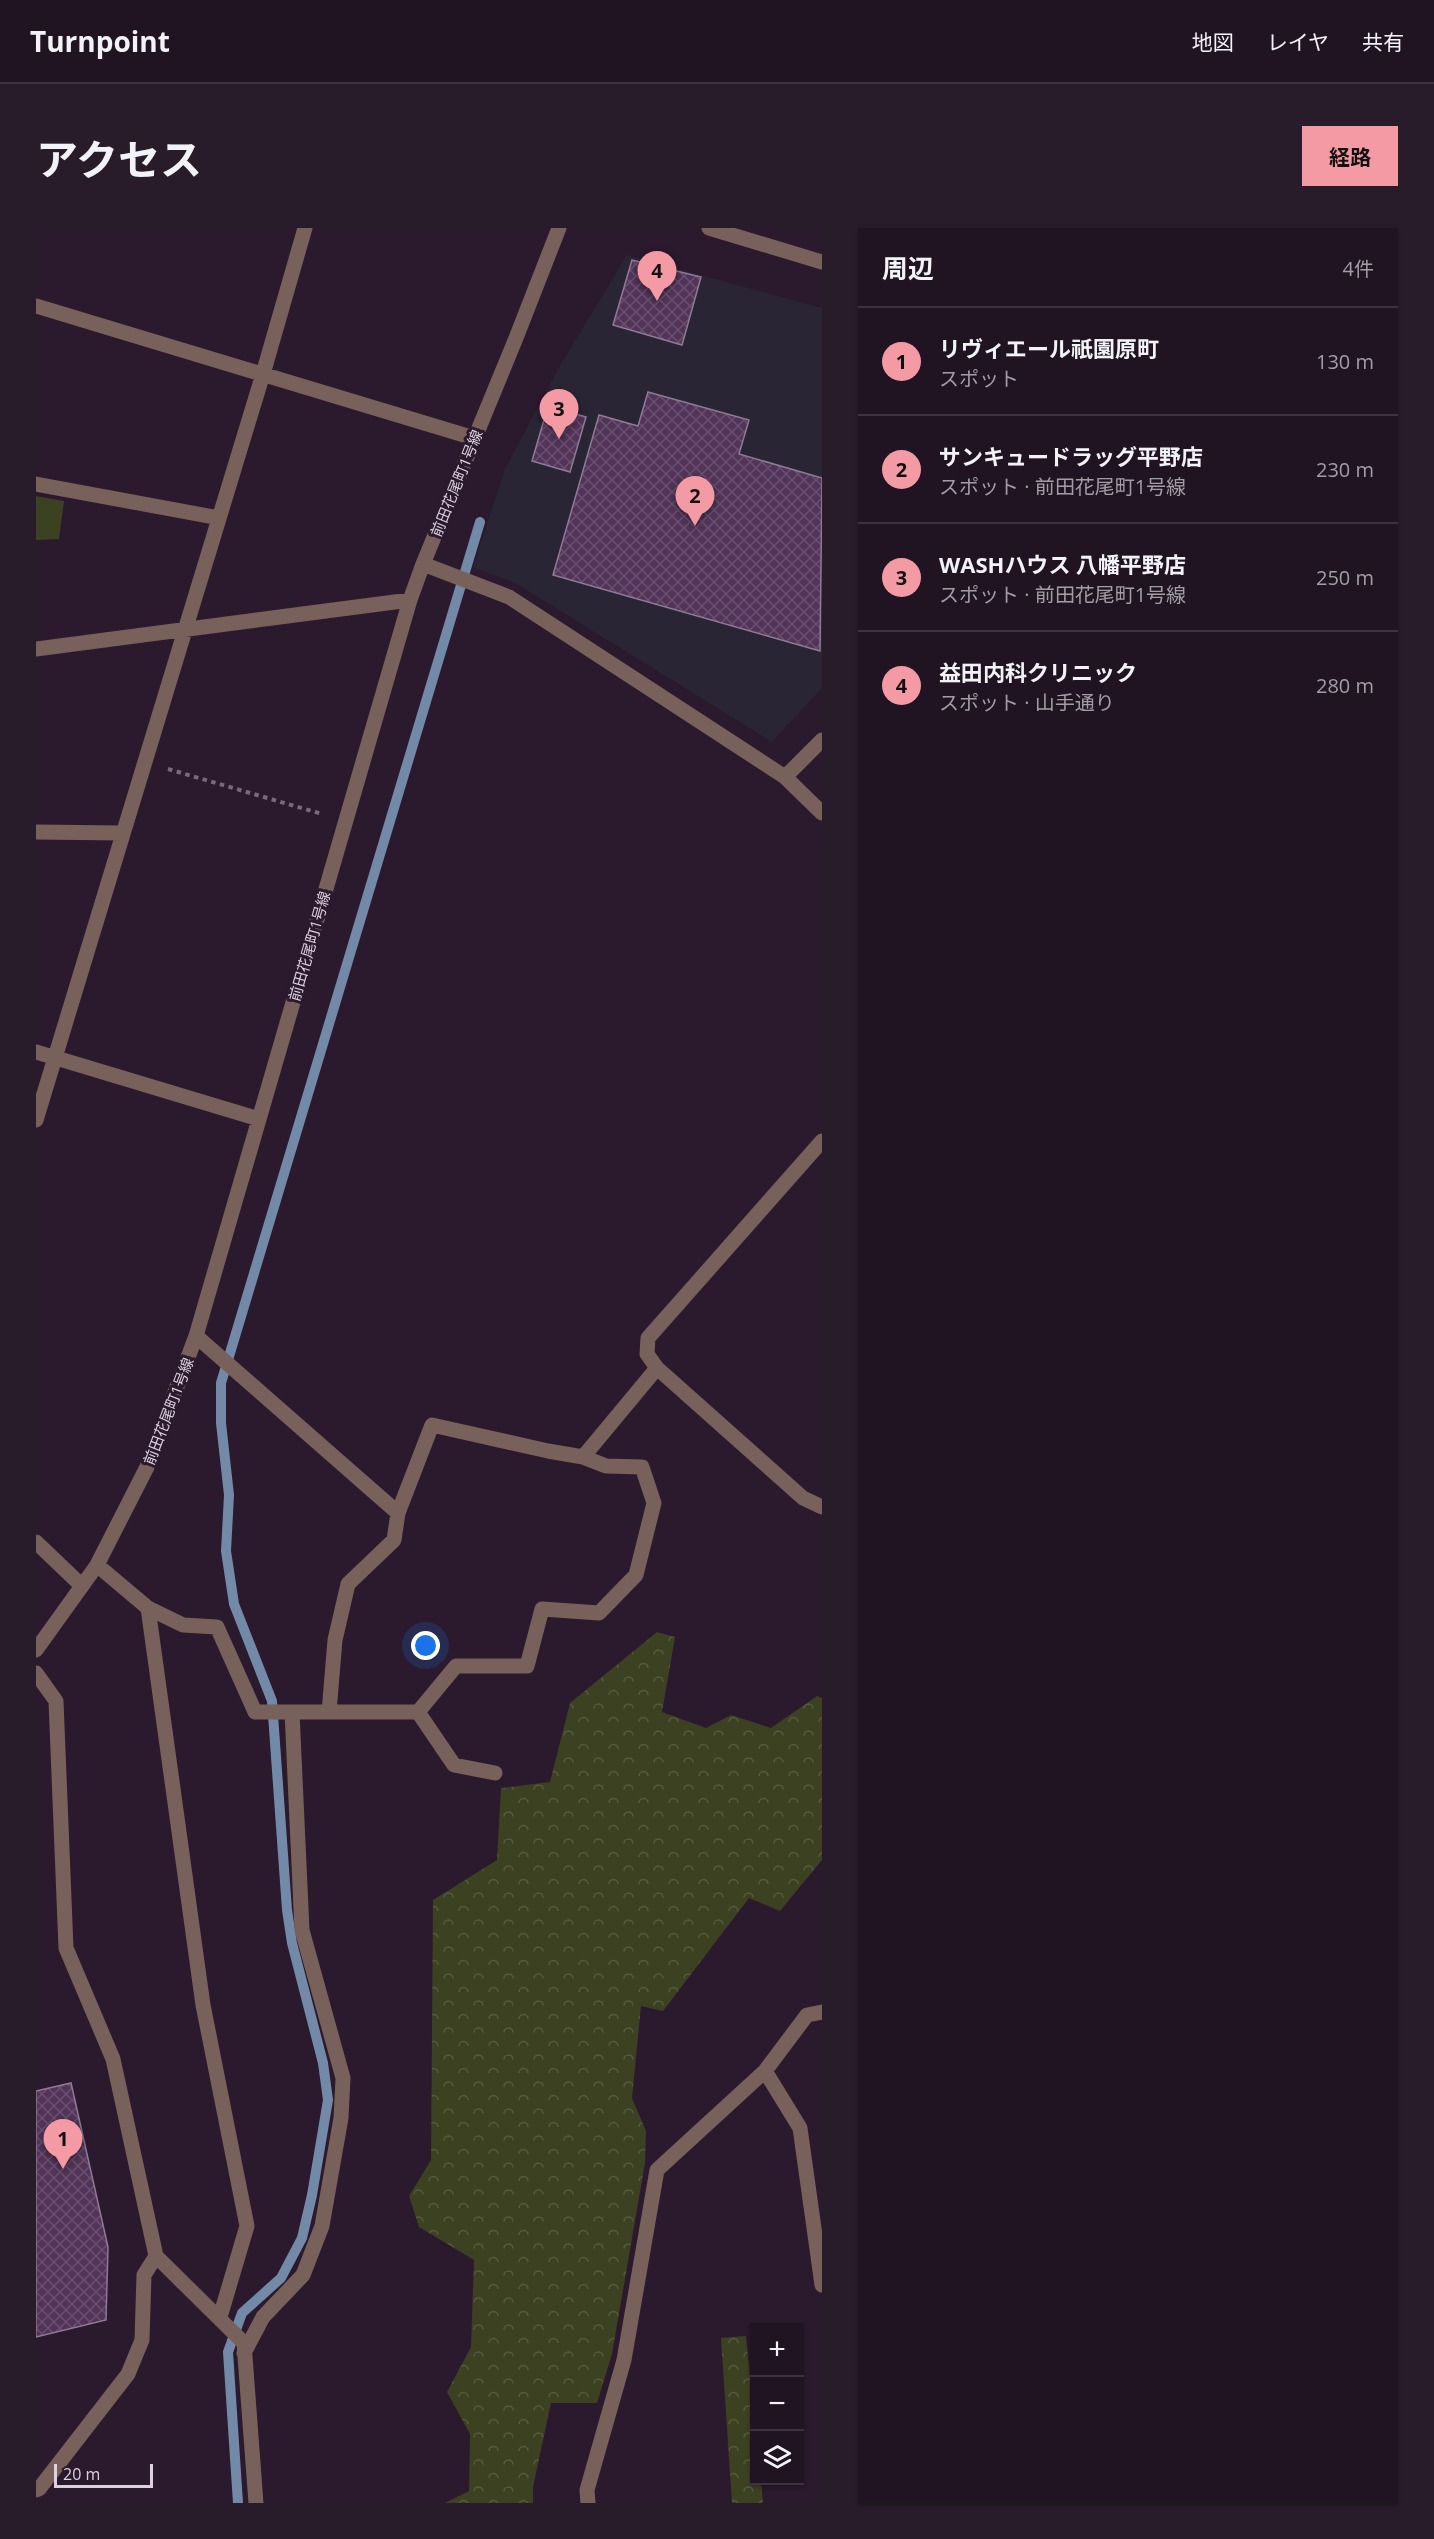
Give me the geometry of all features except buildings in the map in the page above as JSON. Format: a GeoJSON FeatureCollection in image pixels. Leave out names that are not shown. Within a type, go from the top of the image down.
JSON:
{"type":"FeatureCollection","features":[{"type":"Feature","properties":{"kind":"street"},"geometry":{"type":"LineString","coordinates":[[36,1120],[263,374],[305,228]]}},
{"type":"Feature","properties":{"kind":"street","name":"前田花尾町1号線"},"geometry":{"type":"LineString","coordinates":[[36,1650],[97,1564],[147,1467],[196,1336],[410,600],[558,228]]}},
{"type":"Feature","properties":{"kind":"street"},"geometry":{"type":"LineString","coordinates":[[709,228],[822,262]]}},
{"type":"Feature","properties":{"kind":"street"},"geometry":{"type":"LineString","coordinates":[[36,306],[474,438]]}},
{"type":"Feature","properties":{"kind":"street"},"geometry":{"type":"LineString","coordinates":[[36,484],[219,518]]}},
{"type":"Feature","properties":{"kind":"street"},"geometry":{"type":"LineString","coordinates":[[423,564],[509,597],[785,777],[822,813]]}},
{"type":"Feature","properties":{"kind":"street"},"geometry":{"type":"LineString","coordinates":[[36,649],[410,600]]}},
{"type":"Feature","properties":{"kind":"street"},"geometry":{"type":"LineString","coordinates":[[785,777],[822,740]]}},
{"type":"Feature","properties":{"kind":"street"},"geometry":{"type":"LineString","coordinates":[[36,832],[122,833]]}},
{"type":"Feature","properties":{"kind":"street"},"geometry":{"type":"LineString","coordinates":[[36,1052],[259,1119]]}},
{"type":"Feature","properties":{"kind":"street"},"geometry":{"type":"LineString","coordinates":[[822,1141],[648,1338],[648,1354],[657,1368],[803,1498],[822,1507]]}},
{"type":"Feature","properties":{"kind":"street"},"geometry":{"type":"LineString","coordinates":[[196,1336],[398,1513]]}},
{"type":"Feature","properties":{"kind":"street"},"geometry":{"type":"LineString","coordinates":[[583,1456],[657,1368]]}},
{"type":"Feature","properties":{"kind":"street"},"geometry":{"type":"LineString","coordinates":[[329,1712],[335,1640],[348,1584],[393,1540],[398,1513],[432,1425],[548,1451],[583,1456],[606,1466],[642,1467],[654,1503],[636,1575],[599,1612],[542,1609],[527,1666],[456,1666],[418,1712]]}},
{"type":"Feature","properties":{"kind":"street"},"geometry":{"type":"LineString","coordinates":[[36,1542],[82,1586]]}},
{"type":"Feature","properties":{"kind":"street"},"geometry":{"type":"LineString","coordinates":[[97,1564],[148,1608],[183,1625],[217,1627],[255,1712],[418,1712]]}},
{"type":"Feature","properties":{"kind":"street"},"geometry":{"type":"LineString","coordinates":[[148,1608],[203,2005],[247,2226],[222,2319]]}},
{"type":"Feature","properties":{"kind":"street"},"geometry":{"type":"LineString","coordinates":[[36,1673],[56,1701],[66,1948],[113,2059],[156,2256],[222,2319],[244,2348],[256,2503]]}},
{"type":"Feature","properties":{"kind":"street"},"geometry":{"type":"LineString","coordinates":[[244,2348],[263,2317],[303,2275],[322,2226],[341,2118],[343,2078],[302,1930],[288,1712]]}},
{"type":"Feature","properties":{"kind":"street"},"geometry":{"type":"LineString","coordinates":[[418,1712],[454,1765],[495,1773]]}},
{"type":"Feature","properties":{"kind":"street"},"geometry":{"type":"LineString","coordinates":[[588,2503],[587,2490],[624,2360],[657,2170],[765,2071],[807,2015],[822,2012]]}},
{"type":"Feature","properties":{"kind":"street"},"geometry":{"type":"LineString","coordinates":[[765,2071],[800,2128],[822,2285]]}},
{"type":"Feature","properties":{"kind":"street"},"geometry":{"type":"LineString","coordinates":[[36,2490],[128,2374],[142,2340],[144,2275],[156,2256]]}},
{"type":"Feature","properties":{"kind":"path"},"geometry":{"type":"LineString","coordinates":[[144,762],[346,821]]}},
{"type":"Feature","properties":{"kind":"shaded area"},"geometry":{"type":"Polygon","coordinates":[[[627,255],[822,308],[822,688],[772,742],[517,584],[473,567],[505,469],[558,369],[627,255]]]}},
{"type":"Feature","properties":{"kind":"green space"},"geometry":{"type":"Polygon","coordinates":[[[36,496],[64,501],[59,539],[36,540],[36,496]]]}},
{"type":"Feature","properties":{"kind":"green space"},"geometry":{"type":"Polygon","coordinates":[[[657,1632],[675,1637],[662,1712],[706,1728],[731,1715],[771,1728],[817,1696],[822,1698],[822,1860],[780,1911],[749,1898],[663,2011],[641,2006],[632,2098],[646,2131],[645,2163],[612,2354],[597,2403],[551,2403],[533,2487],[533,2503],[445,2503],[469,2491],[470,2434],[447,2392],[471,2347],[474,2260],[419,2227],[409,2196],[431,2160],[433,1900],[497,1860],[501,1788],[550,1782],[570,1703],[657,1632]]]}},
{"type":"Feature","properties":{"kind":"green space"},"geometry":{"type":"Polygon","coordinates":[[[746,2336],[750,2377],[750,2485],[761,2485],[763,2503],[732,2503],[721,2338],[746,2336]]]}},
{"type":"Feature","properties":{"kind":"waterway"},"geometry":{"type":"LineString","coordinates":[[238,2503],[228,2352],[242,2313],[281,2278],[302,2238],[312,2195],[328,2100],[323,2063],[292,1943],[287,1910],[272,1701],[234,1604],[226,1551],[229,1495],[221,1423],[221,1383],[480,522]]}},
{"type":"Feature","properties":{"kind":"place","name":"益田内科クリニック"},"geometry":{"type":"Point","coordinates":[657,301]}},
{"type":"Feature","properties":{"kind":"place","name":"WASHハウス 八幡平野店"},"geometry":{"type":"Point","coordinates":[559,439]}},
{"type":"Feature","properties":{"kind":"place","name":"サンキュードラッグ平野店"},"geometry":{"type":"Point","coordinates":[695,526]}},
{"type":"Feature","properties":{"kind":"place","name":"リヴィエール祇園原町"},"geometry":{"type":"Point","coordinates":[63,2169]}}]}
